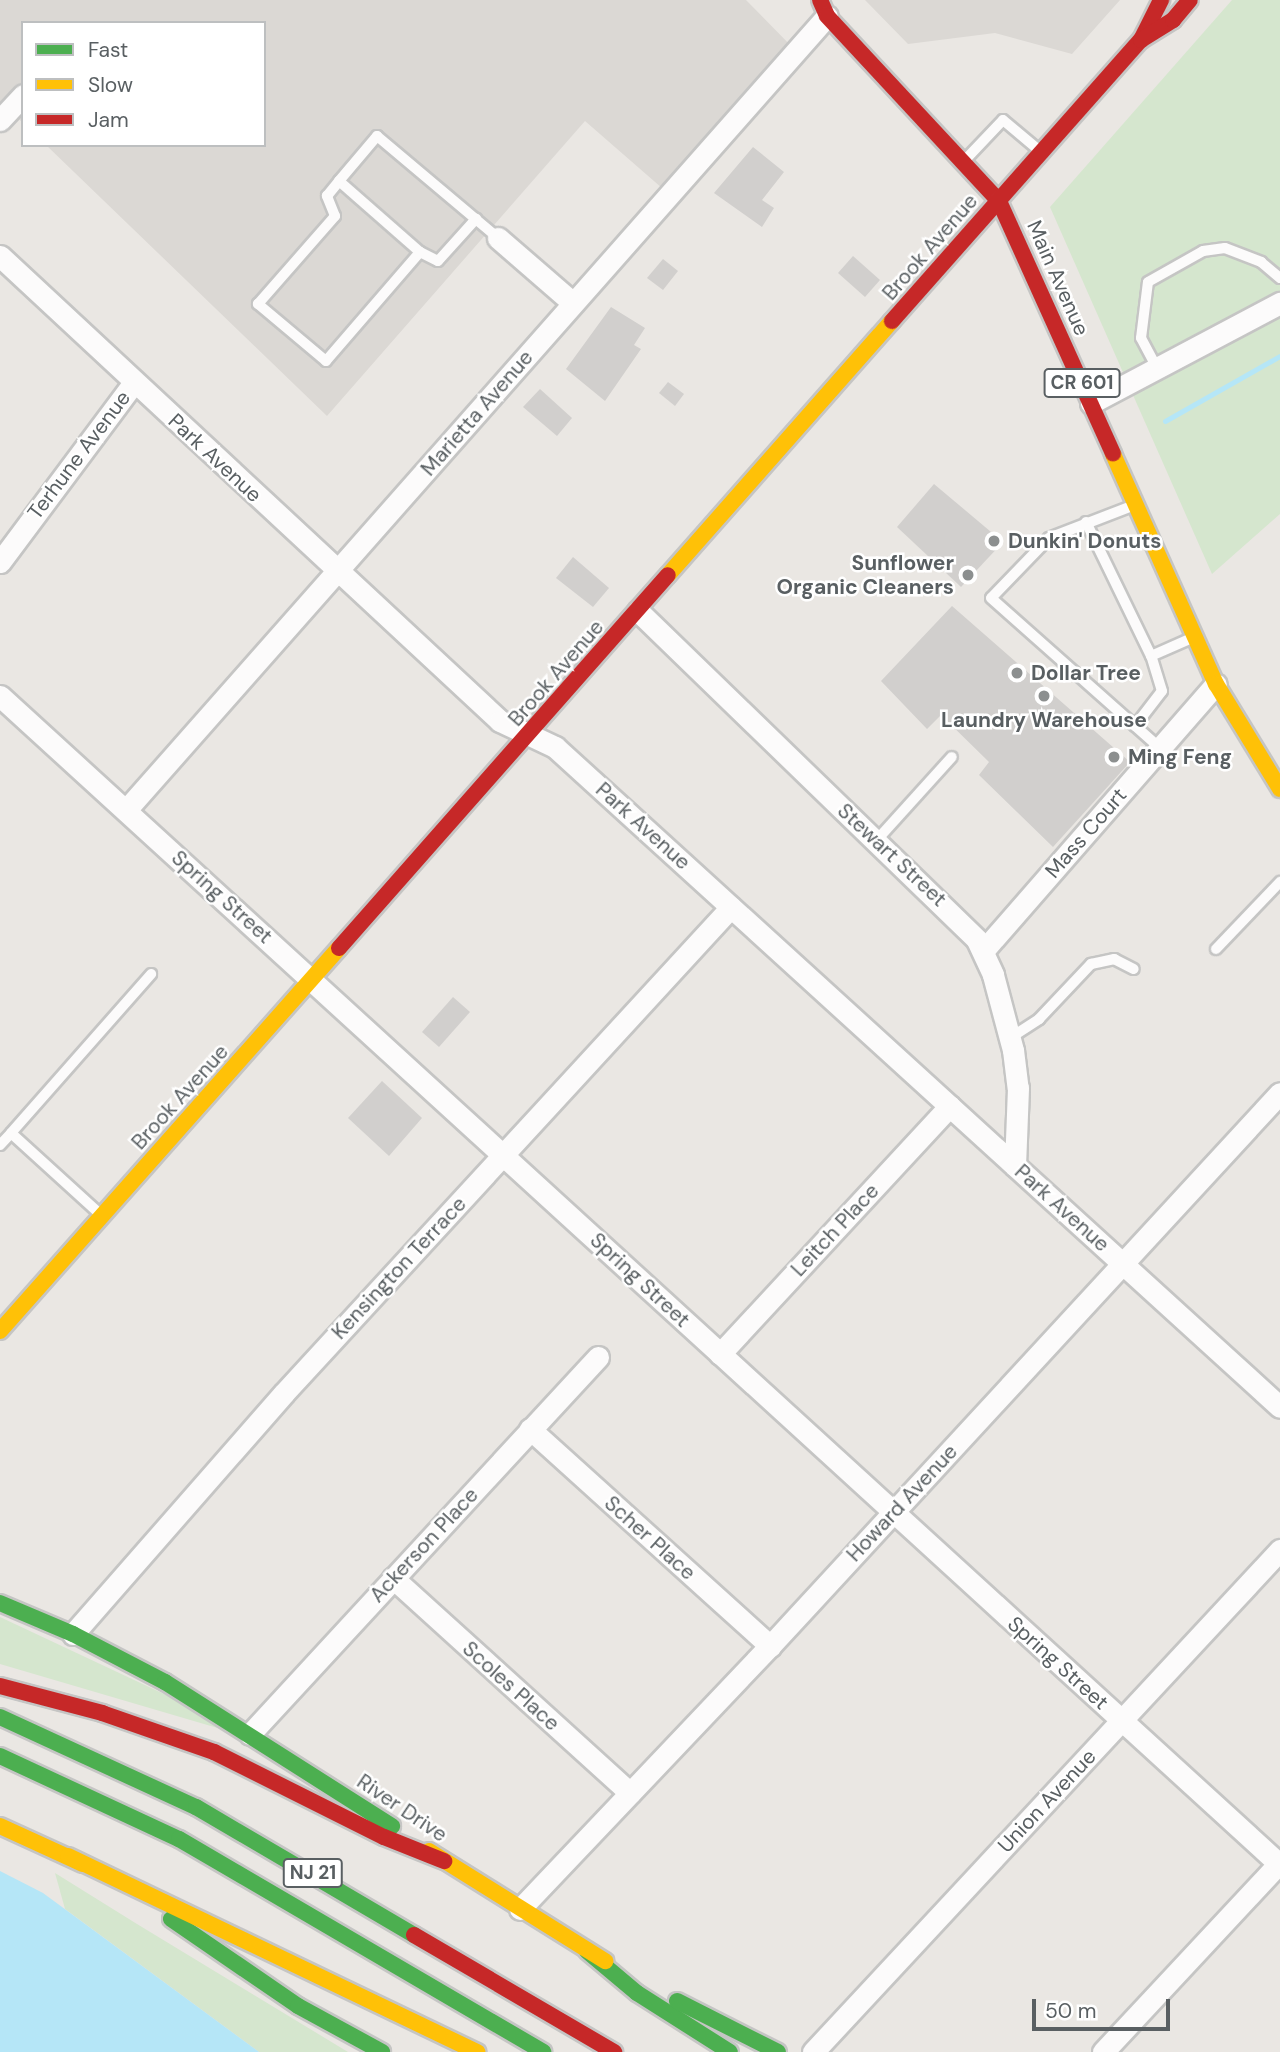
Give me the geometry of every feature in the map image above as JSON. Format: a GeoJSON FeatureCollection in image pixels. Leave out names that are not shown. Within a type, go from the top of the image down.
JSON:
{"type":"FeatureCollection","features":[{"type":"Feature","properties":{"kind":"main road","name":"Brook Avenue"},"geometry":{"type":"LineString","coordinates":[[0,1331],[530,735],[1141,40],[1161,0]]}},
{"type":"Feature","properties":{"kind":"main road","name":"Brook Avenue"},"geometry":{"type":"LineString","coordinates":[[1141,40],[1173,19],[1190,0]]}},
{"type":"Feature","properties":{"kind":"main road","name":"Main Avenue"},"geometry":{"type":"LineString","coordinates":[[804,7],[824,8],[965,160],[999,201],[1216,684],[1280,789]]}},
{"type":"Feature","properties":{"kind":"main road","name":"River Drive"},"geometry":{"type":"LineString","coordinates":[[0,1603],[73,1634],[165,1682],[587,1951],[778,2052]]}},
{"type":"Feature","properties":{"kind":"main road"},"geometry":{"type":"LineString","coordinates":[[0,1686],[102,1713],[214,1752],[384,1837],[444,1861]]}},
{"type":"Feature","properties":{"kind":"main road","name":"NJ 21"},"geometry":{"type":"LineString","coordinates":[[0,1717],[125,1770],[196,1807],[614,2052]]}},
{"type":"Feature","properties":{"kind":"main road","name":"NJ 21"},"geometry":{"type":"LineString","coordinates":[[0,1756],[179,1839],[542,2052]]}},
{"type":"Feature","properties":{"kind":"main road"},"geometry":{"type":"LineString","coordinates":[[0,1826],[478,2052]]}},
{"type":"Feature","properties":{"kind":"main road"},"geometry":{"type":"LineString","coordinates":[[68,1856],[139,1897],[309,2013],[382,2052]]}},
{"type":"Feature","properties":{"kind":"main road"},"geometry":{"type":"LineString","coordinates":[[587,1951],[637,1993],[730,2052]]}},
{"type":"Feature","properties":{"kind":"street","name":"Marietta Avenue"},"geometry":{"type":"LineString","coordinates":[[126,810],[573,303],[824,8]]}},
{"type":"Feature","properties":{"kind":"street"},"geometry":{"type":"LineString","coordinates":[[0,120],[21,97]]}},
{"type":"Feature","properties":{"kind":"street"},"geometry":{"type":"LineString","coordinates":[[498,238],[573,303]]}},
{"type":"Feature","properties":{"kind":"street","name":"Park Avenue"},"geometry":{"type":"LineString","coordinates":[[0,256],[499,721],[555,747],[1280,1407]]}},
{"type":"Feature","properties":{"kind":"street"},"geometry":{"type":"LineString","coordinates":[[1091,403],[1280,303]]}},
{"type":"Feature","properties":{"kind":"street","name":"Terhune Avenue"},"geometry":{"type":"LineString","coordinates":[[0,562],[134,382]]}},
{"type":"Feature","properties":{"kind":"street","name":"Stewart Street"},"geometry":{"type":"LineString","coordinates":[[638,611],[966,925],[983,951],[1010,1038],[1018,1088],[1015,1166]]}},
{"type":"Feature","properties":{"kind":"street","name":"Mass Court"},"geometry":{"type":"LineString","coordinates":[[983,951],[1216,684]]}},
{"type":"Feature","properties":{"kind":"street","name":"Spring Street"},"geometry":{"type":"LineString","coordinates":[[0,696],[1279,1863]]}},
{"type":"Feature","properties":{"kind":"street"},"geometry":{"type":"LineString","coordinates":[[1265,768],[1280,752]]}},
{"type":"Feature","properties":{"kind":"street","name":"Kensington Terrace"},"geometry":{"type":"LineString","coordinates":[[73,1634],[284,1393],[731,907]]}},
{"type":"Feature","properties":{"kind":"street","name":"Howard Avenue"},"geometry":{"type":"LineString","coordinates":[[520,1909],[770,1646],[1280,1093]]}},
{"type":"Feature","properties":{"kind":"street","name":"Leitch Place"},"geometry":{"type":"LineString","coordinates":[[720,1354],[950,1106]]}},
{"type":"Feature","properties":{"kind":"street","name":"Ackerson Place"},"geometry":{"type":"LineString","coordinates":[[250,1734],[597,1357]]}},
{"type":"Feature","properties":{"kind":"street","name":"Scher Place"},"geometry":{"type":"LineString","coordinates":[[530,1429],[770,1646]]}},
{"type":"Feature","properties":{"kind":"street","name":"Union Avenue"},"geometry":{"type":"LineString","coordinates":[[813,2052],[1280,1550]]}},
{"type":"Feature","properties":{"kind":"street","name":"Scoles Place"},"geometry":{"type":"LineString","coordinates":[[393,1578],[630,1793]]}},
{"type":"Feature","properties":{"kind":"street"},"geometry":{"type":"LineString","coordinates":[[1103,2052],[1279,1863]]}},
{"type":"Feature","properties":{"kind":"lane"},"geometry":{"type":"LineString","coordinates":[[965,160],[1003,120],[1042,152]]}},
{"type":"Feature","properties":{"kind":"lane"},"geometry":{"type":"LineString","coordinates":[[420,252],[326,361],[258,304],[335,216],[327,196],[377,136],[498,238]]}},
{"type":"Feature","properties":{"kind":"lane"},"geometry":{"type":"LineString","coordinates":[[339,181],[420,252],[438,261],[476,219]]}},
{"type":"Feature","properties":{"kind":"lane"},"geometry":{"type":"LineString","coordinates":[[1157,368],[1141,338],[1148,282],[1203,251],[1225,248],[1261,262],[1280,278]]}},
{"type":"Feature","properties":{"kind":"lane"},"geometry":{"type":"LineString","coordinates":[[1135,505],[1049,538],[991,598],[1160,748]]}},
{"type":"Feature","properties":{"kind":"lane"},"geometry":{"type":"LineString","coordinates":[[1086,522],[1151,656],[1162,691],[1135,726]]}},
{"type":"Feature","properties":{"kind":"lane"},"geometry":{"type":"LineString","coordinates":[[1151,656],[1194,636]]}},
{"type":"Feature","properties":{"kind":"lane"},"geometry":{"type":"LineString","coordinates":[[876,841],[951,757]]}},
{"type":"Feature","properties":{"kind":"lane"},"geometry":{"type":"LineString","coordinates":[[1216,948],[1280,882]]}},
{"type":"Feature","properties":{"kind":"lane"},"geometry":{"type":"LineString","coordinates":[[1010,1038],[1039,1019],[1091,964],[1114,959],[1134,969]]}},
{"type":"Feature","properties":{"kind":"lane"},"geometry":{"type":"LineString","coordinates":[[0,1145],[151,974]]}},
{"type":"Feature","properties":{"kind":"lane"},"geometry":{"type":"LineString","coordinates":[[10,1133],[102,1216]]}},
{"type":"Feature","properties":{"kind":"shaded area"},"geometry":{"type":"Polygon","coordinates":[[[0,0],[746,0],[798,53],[670,195],[585,121],[327,416],[48,147],[266,147],[266,21],[21,21],[21,121],[10,111],[0,123],[0,0]]]}},
{"type":"Feature","properties":{"kind":"shaded area"},"geometry":{"type":"Polygon","coordinates":[[[865,0],[1120,0],[1072,54],[995,33],[908,44],[865,0]]]}},
{"type":"Feature","properties":{"kind":"green space"},"geometry":{"type":"Polygon","coordinates":[[[1232,0],[1280,0],[1280,514],[1212,574],[1050,207],[1232,0]]]}},
{"type":"Feature","properties":{"kind":"green space"},"geometry":{"type":"Polygon","coordinates":[[[0,1617],[181,1702],[221,1729],[0,1664],[0,1617]]]}},
{"type":"Feature","properties":{"kind":"green space"},"geometry":{"type":"Polygon","coordinates":[[[55,1873],[348,2052],[259,2052],[65,1909],[55,1873]]]}},
{"type":"Feature","properties":{"kind":"water"},"geometry":{"type":"Polygon","coordinates":[[[0,1871],[43,1893],[259,2052],[0,2052],[0,1871]]]}},
{"type":"Feature","properties":{"kind":"building"},"geometry":{"type":"Polygon","coordinates":[[[753,147],[784,172],[762,200],[774,208],[762,227],[714,193],[753,147]]]}},
{"type":"Feature","properties":{"kind":"building"},"geometry":{"type":"Polygon","coordinates":[[[853,256],[880,280],[865,297],[838,273],[853,256]]]}},
{"type":"Feature","properties":{"kind":"building"},"geometry":{"type":"Polygon","coordinates":[[[663,259],[678,271],[663,290],[647,278],[663,259]]]}},
{"type":"Feature","properties":{"kind":"building"},"geometry":{"type":"Polygon","coordinates":[[[611,307],[645,328],[634,345],[641,349],[605,401],[566,369],[611,307]]]}},
{"type":"Feature","properties":{"kind":"building"},"geometry":{"type":"Polygon","coordinates":[[[668,382],[684,394],[675,406],[659,393],[668,382]]]}},
{"type":"Feature","properties":{"kind":"building"},"geometry":{"type":"Polygon","coordinates":[[[540,389],[572,418],[557,436],[523,407],[540,389]]]}},
{"type":"Feature","properties":{"kind":"building"},"geometry":{"type":"Polygon","coordinates":[[[934,484],[1003,542],[961,587],[897,527],[934,484]]]}},
{"type":"Feature","properties":{"kind":"building"},"geometry":{"type":"Polygon","coordinates":[[[573,557],[609,588],[593,607],[556,578],[573,557]]]}},
{"type":"Feature","properties":{"kind":"building"},"geometry":{"type":"Polygon","coordinates":[[[952,606],[1130,762],[1053,847],[979,775],[989,762],[941,715],[927,729],[881,681],[952,606]]]}},
{"type":"Feature","properties":{"kind":"building"},"geometry":{"type":"Polygon","coordinates":[[[453,997],[470,1012],[439,1047],[422,1032],[453,997]]]}},
{"type":"Feature","properties":{"kind":"building"},"geometry":{"type":"Polygon","coordinates":[[[382,1081],[422,1118],[389,1156],[348,1118],[382,1081]]]}},
{"type":"Feature","properties":{"kind":"waterway"},"geometry":{"type":"LineString","coordinates":[[1165,421],[1280,356]]}},
{"type":"Feature","properties":{"kind":"traffic: fast"},"geometry":{"type":"LineString","coordinates":[[0,1603],[73,1634],[165,1682],[392,1826]]}},
{"type":"Feature","properties":{"kind":"traffic: fast"},"geometry":{"type":"LineString","coordinates":[[0,1717],[196,1807],[414,1935]]}},
{"type":"Feature","properties":{"kind":"traffic: fast"},"geometry":{"type":"LineString","coordinates":[[0,1756],[179,1839],[543,2052]]}},
{"type":"Feature","properties":{"kind":"traffic: fast"},"geometry":{"type":"LineString","coordinates":[[171,1919],[298,2006],[382,2052]]}},
{"type":"Feature","properties":{"kind":"traffic: fast"},"geometry":{"type":"LineString","coordinates":[[587,1951],[637,1993],[730,2052]]}},
{"type":"Feature","properties":{"kind":"traffic: fast"},"geometry":{"type":"LineString","coordinates":[[677,2001],[778,2052]]}},
{"type":"Feature","properties":{"kind":"traffic: slow"},"geometry":{"type":"LineString","coordinates":[[668,575],[892,321]]}},
{"type":"Feature","properties":{"kind":"traffic: slow"},"geometry":{"type":"LineString","coordinates":[[1113,454],[1216,684],[1280,789]]}},
{"type":"Feature","properties":{"kind":"traffic: slow"},"geometry":{"type":"LineString","coordinates":[[0,1331],[339,948]]}},
{"type":"Feature","properties":{"kind":"traffic: slow"},"geometry":{"type":"LineString","coordinates":[[0,1826],[83,1864]]}},
{"type":"Feature","properties":{"kind":"traffic: slow"},"geometry":{"type":"LineString","coordinates":[[429,1851],[605,1961]]}},
{"type":"Feature","properties":{"kind":"traffic: slow"},"geometry":{"type":"LineString","coordinates":[[68,1856],[478,2052]]}},
{"type":"Feature","properties":{"kind":"traffic: jam"},"geometry":{"type":"LineString","coordinates":[[820,0],[827,16],[999,201],[1113,454]]}},
{"type":"Feature","properties":{"kind":"traffic: jam"},"geometry":{"type":"LineString","coordinates":[[1141,40],[1161,0]]}},
{"type":"Feature","properties":{"kind":"traffic: jam"},"geometry":{"type":"LineString","coordinates":[[892,321],[1141,40],[1173,20],[1190,0]]}},
{"type":"Feature","properties":{"kind":"traffic: jam"},"geometry":{"type":"LineString","coordinates":[[339,948],[668,575]]}},
{"type":"Feature","properties":{"kind":"traffic: jam"},"geometry":{"type":"LineString","coordinates":[[0,1686],[102,1713],[214,1752],[384,1837],[444,1861]]}},
{"type":"Feature","properties":{"kind":"traffic: jam"},"geometry":{"type":"LineString","coordinates":[[414,1935],[614,2052]]}},
{"type":"Feature","properties":{"kind":"place","name":"Dunkin' Donuts"},"geometry":{"type":"Point","coordinates":[994,541]}},
{"type":"Feature","properties":{"kind":"place","name":"Sunflower Organic Cleaners"},"geometry":{"type":"Point","coordinates":[968,575]}},
{"type":"Feature","properties":{"kind":"place","name":"Dollar Tree"},"geometry":{"type":"Point","coordinates":[1017,673]}},
{"type":"Feature","properties":{"kind":"place","name":"Laundry Warehouse"},"geometry":{"type":"Point","coordinates":[1044,696]}},
{"type":"Feature","properties":{"kind":"place","name":"Ming Feng"},"geometry":{"type":"Point","coordinates":[1114,757]}}]}
